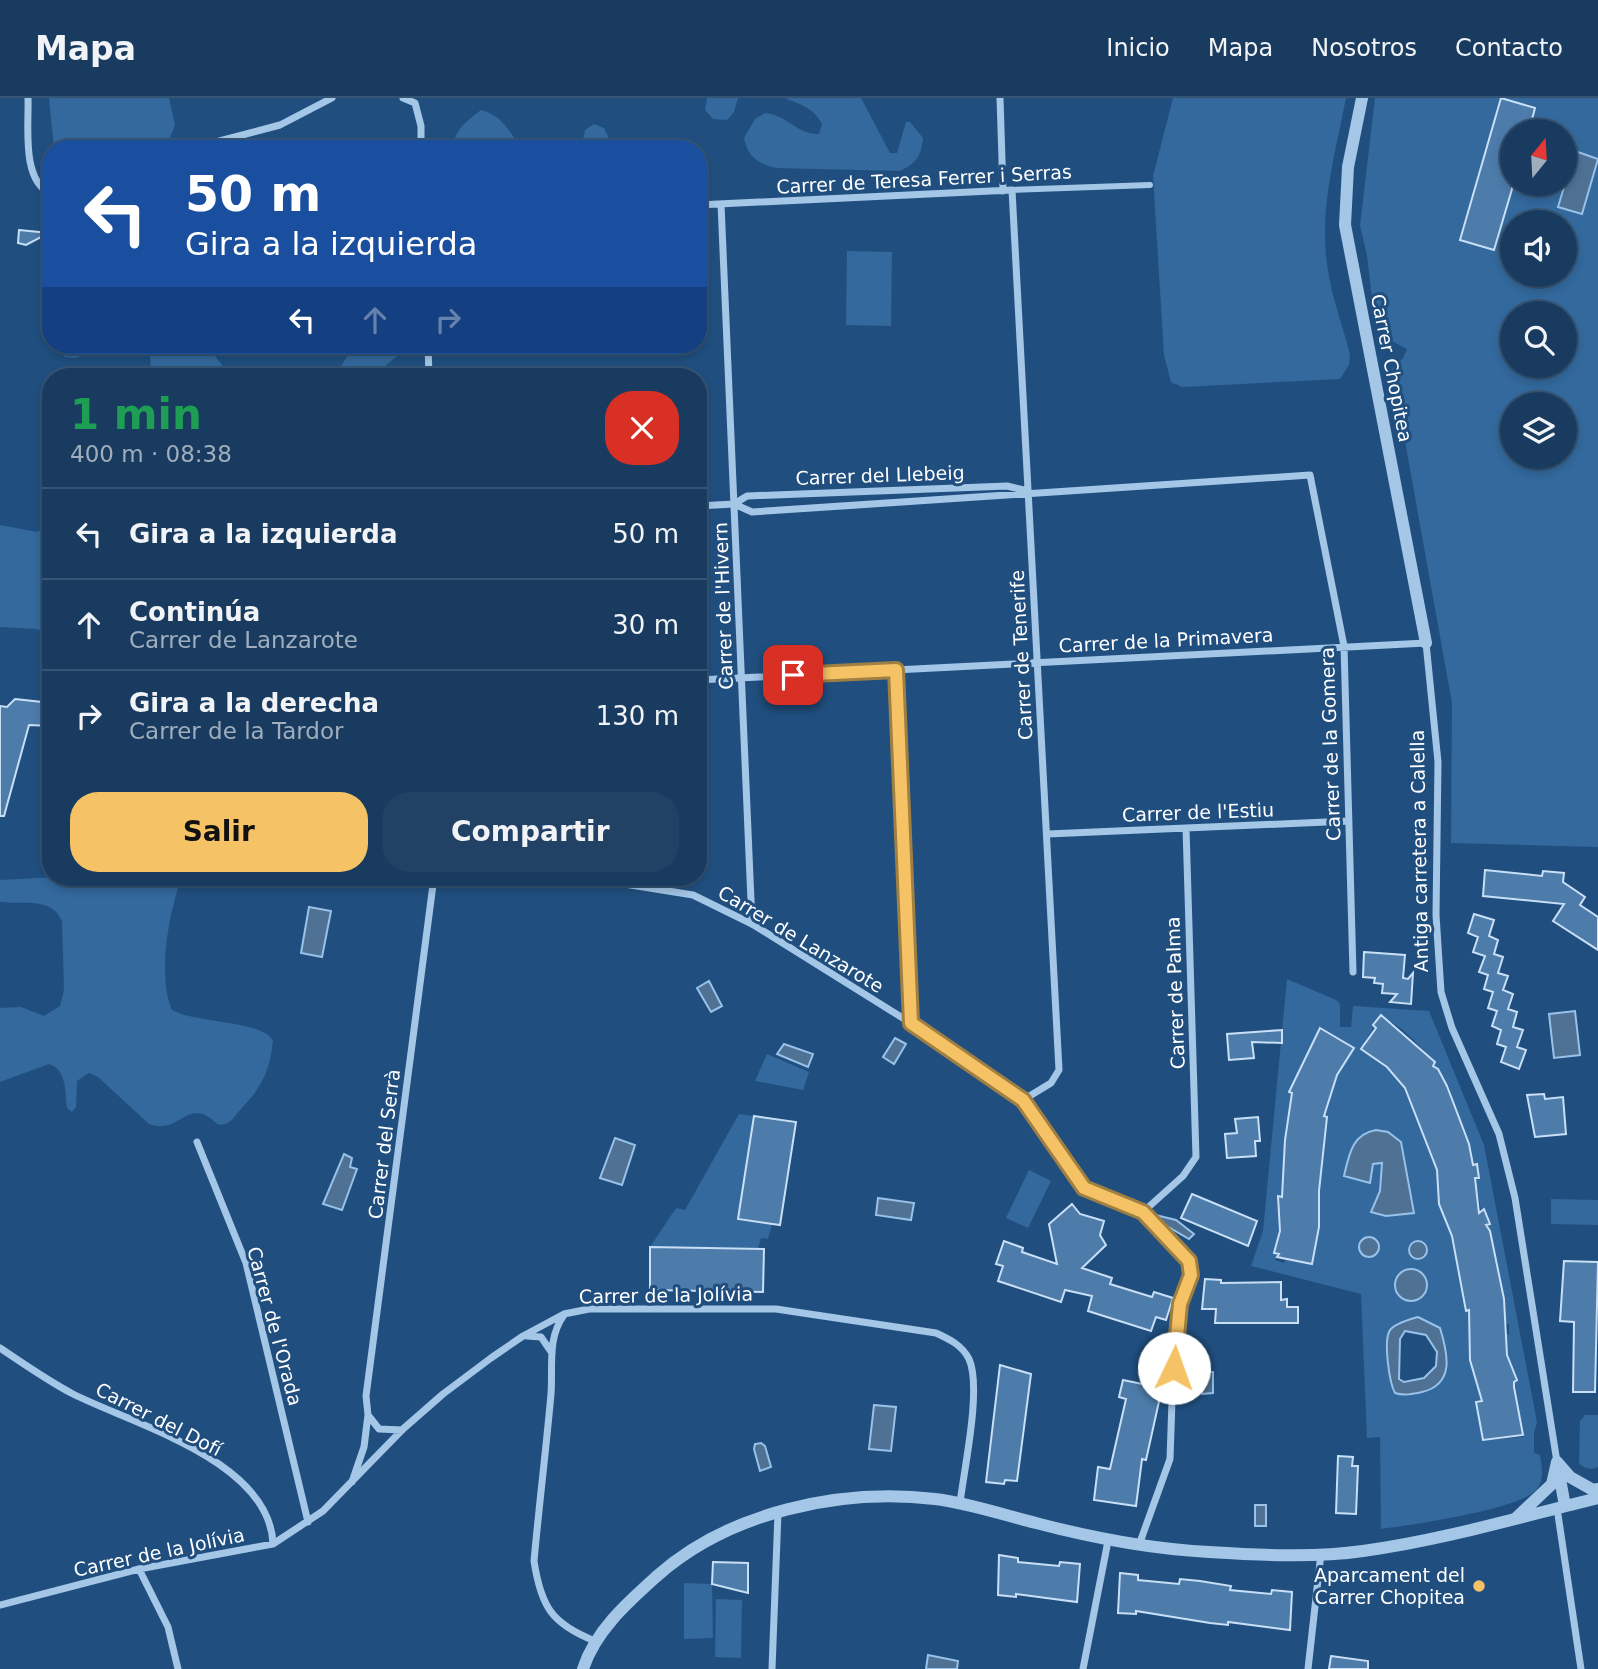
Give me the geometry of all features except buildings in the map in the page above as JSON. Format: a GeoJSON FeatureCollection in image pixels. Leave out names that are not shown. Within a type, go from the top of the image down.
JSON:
{"type":"FeatureCollection","features":[{"type":"Feature","properties":{"kind":"street"},"geometry":{"type":"LineString","coordinates":[[28,98],[34,178],[42,190]]}},
{"type":"Feature","properties":{"kind":"street"},"geometry":{"type":"LineString","coordinates":[[223,140],[279,125],[332,98]]}},
{"type":"Feature","properties":{"kind":"street"},"geometry":{"type":"LineString","coordinates":[[403,98],[415,103],[421,126],[421,140]]}},
{"type":"Feature","properties":{"kind":"street"},"geometry":{"type":"LineString","coordinates":[[1000,98],[1003,191]]}},
{"type":"Feature","properties":{"kind":"street","name":"Carrer Chopitea"},"geometry":{"type":"LineString","coordinates":[[1362,99],[1348,167],[1345,225],[1426,643]]}},
{"type":"Feature","properties":{"kind":"street","name":"Carrer de Teresa Ferrer i Serras"},"geometry":{"type":"LineString","coordinates":[[707,205],[1150,185]]}},
{"type":"Feature","properties":{"kind":"street","name":"Carrer de Tenerife"},"geometry":{"type":"LineString","coordinates":[[1012,190],[1059,1070],[1051,1083],[1023,1100]]}},
{"type":"Feature","properties":{"kind":"street","name":"Carrer de l'Hivern"},"geometry":{"type":"LineString","coordinates":[[721,204],[752,924]]}},
{"type":"Feature","properties":{"kind":"street","name":"Carrer del Llebeig"},"geometry":{"type":"LineString","coordinates":[[707,506],[734,504],[752,512],[1007,497],[1029,491],[1310,475]]}},
{"type":"Feature","properties":{"kind":"street","name":"Carrer de la Gomera"},"geometry":{"type":"LineString","coordinates":[[1310,475],[1344,646],[1353,972]]}},
{"type":"Feature","properties":{"kind":"street","name":"Carrer del Llebeig"},"geometry":{"type":"LineString","coordinates":[[734,504],[747,496],[1007,485],[1029,491]]}},
{"type":"Feature","properties":{"kind":"street","name":"Carrer de la Primavera"},"geometry":{"type":"LineString","coordinates":[[707,680],[1426,643]]}},
{"type":"Feature","properties":{"kind":"street","name":"Antiga carretera a Calella"},"geometry":{"type":"LineString","coordinates":[[1426,643],[1438,762],[1436,915],[1441,992],[1452,1028],[1499,1134],[1512,1185],[1522,1229],[1557,1462]]}},
{"type":"Feature","properties":{"kind":"street"},"geometry":{"type":"LineString","coordinates":[[896,670],[911,1023]]}},
{"type":"Feature","properties":{"kind":"street","name":"Carrer de l'Estiu"},"geometry":{"type":"LineString","coordinates":[[1048,834],[1349,821]]}},
{"type":"Feature","properties":{"kind":"street","name":"Carrer de Palma"},"geometry":{"type":"LineString","coordinates":[[1143,1212],[1183,1176],[1196,1157],[1186,828]]}},
{"type":"Feature","properties":{"kind":"street","name":"Carrer del Serrà"},"geometry":{"type":"LineString","coordinates":[[351,1484],[364,1447],[369,1364],[433,886]]}},
{"type":"Feature","properties":{"kind":"street","name":"Carrer de Lanzarote"},"geometry":{"type":"LineString","coordinates":[[636,886],[692,895],[752,924],[911,1023],[1023,1100],[1084,1188],[1143,1212]]}},
{"type":"Feature","properties":{"kind":"street","name":"Carrer de l'Orada"},"geometry":{"type":"LineString","coordinates":[[197,1142],[246,1264],[308,1522]]}},
{"type":"Feature","properties":{"kind":"street"},"geometry":{"type":"LineString","coordinates":[[1139,1545],[1170,1459],[1174,1342],[1180,1304],[1191,1275],[1189,1261],[1143,1212]]}},
{"type":"Feature","properties":{"kind":"street","name":"Carrer de la Jolívia"},"geometry":{"type":"LineString","coordinates":[[0,1605],[139,1569],[273,1544],[308,1522],[351,1484],[403,1429],[443,1394],[523,1336],[564,1314],[589,1309],[776,1309],[936,1333],[947,1337],[968,1357],[974,1379],[960,1503]]}},
{"type":"Feature","properties":{"kind":"street"},"geometry":{"type":"LineString","coordinates":[[564,1314],[554,1335],[534,1561],[537,1580],[558,1623],[595,1642]]}},
{"type":"Feature","properties":{"kind":"street"},"geometry":{"type":"LineString","coordinates":[[523,1336],[541,1337],[552,1353]]}},
{"type":"Feature","properties":{"kind":"street","name":"Carrer del Dofí"},"geometry":{"type":"LineString","coordinates":[[0,1348],[72,1393],[203,1455],[246,1484],[264,1507],[272,1529],[273,1544]]}},
{"type":"Feature","properties":{"kind":"street"},"geometry":{"type":"LineString","coordinates":[[368,1415],[379,1429],[403,1429]]}},
{"type":"Feature","properties":{"kind":"street"},"geometry":{"type":"LineString","coordinates":[[1557,1462],[1570,1477],[1593,1490],[1598,1489]]}},
{"type":"Feature","properties":{"kind":"street"},"geometry":{"type":"LineString","coordinates":[[1557,1462],[1581,1669]]}},
{"type":"Feature","properties":{"kind":"street"},"geometry":{"type":"LineString","coordinates":[[1516,1518],[1552,1484],[1557,1462]]}},
{"type":"Feature","properties":{"kind":"street"},"geometry":{"type":"LineString","coordinates":[[583,1669],[595,1642],[632,1599],[687,1551],[746,1522],[820,1503],[913,1497],[960,1503],[1108,1541],[1209,1552],[1321,1553],[1361,1552],[1418,1542],[1598,1498]]}},
{"type":"Feature","properties":{"kind":"street"},"geometry":{"type":"LineString","coordinates":[[772,1669],[778,1513]]}},
{"type":"Feature","properties":{"kind":"street"},"geometry":{"type":"LineString","coordinates":[[1083,1669],[1108,1541]]}},
{"type":"Feature","properties":{"kind":"street"},"geometry":{"type":"LineString","coordinates":[[1308,1669],[1321,1553]]}},
{"type":"Feature","properties":{"kind":"street"},"geometry":{"type":"LineString","coordinates":[[139,1569],[168,1627],[178,1669]]}},
{"type":"Feature","properties":{"kind":"shaded area"},"geometry":{"type":"Polygon","coordinates":[[[49,98],[169,98],[175,125],[170,138],[165,140],[53,140],[49,98]]]}},
{"type":"Feature","properties":{"kind":"shaded area"},"geometry":{"type":"Polygon","coordinates":[[[707,98],[738,98],[734,112],[727,120],[713,119],[705,110],[707,98]]]}},
{"type":"Feature","properties":{"kind":"shaded area"},"geometry":{"type":"Polygon","coordinates":[[[785,98],[861,98],[890,153],[897,153],[906,122],[910,122],[923,138],[921,150],[914,162],[900,171],[776,168],[764,164],[751,155],[744,138],[755,119],[765,113],[780,117],[805,131],[819,134],[822,124],[815,114],[785,98]]]}},
{"type":"Feature","properties":{"kind":"shaded area"},"geometry":{"type":"Polygon","coordinates":[[[1173,98],[1346,98],[1329,184],[1325,227],[1330,281],[1350,354],[1349,365],[1340,379],[1182,387],[1171,382],[1164,355],[1153,176],[1173,98]]]}},
{"type":"Feature","properties":{"kind":"shaded area"},"geometry":{"type":"Polygon","coordinates":[[[1375,98],[1598,98],[1598,847],[1451,843],[1452,703],[1392,369],[1403,358],[1407,349],[1384,337],[1375,324],[1367,255],[1360,226],[1375,98]]]}},
{"type":"Feature","properties":{"kind":"shaded area"},"geometry":{"type":"Polygon","coordinates":[[[481,110],[501,121],[516,140],[455,140],[466,122],[481,110]]]}},
{"type":"Feature","properties":{"kind":"shaded area"},"geometry":{"type":"Polygon","coordinates":[[[594,124],[604,128],[610,140],[583,140],[585,130],[594,124]]]}},
{"type":"Feature","properties":{"kind":"shaded area"},"geometry":{"type":"Polygon","coordinates":[[[1577,152],[1598,159],[1582,214],[1577,210],[1558,207],[1561,196],[1577,196],[1577,152]]]}},
{"type":"Feature","properties":{"kind":"shaded area"},"geometry":{"type":"Polygon","coordinates":[[[847,251],[892,252],[891,326],[846,325],[847,251]]]}},
{"type":"Feature","properties":{"kind":"shaded area"},"geometry":{"type":"Polygon","coordinates":[[[64,354],[87,354],[75,358],[64,357],[64,354]]]}},
{"type":"Feature","properties":{"kind":"shaded area"},"geometry":{"type":"Polygon","coordinates":[[[150,354],[214,354],[224,368],[151,368],[150,354]]]}},
{"type":"Feature","properties":{"kind":"shaded area"},"geometry":{"type":"Polygon","coordinates":[[[348,354],[398,354],[383,368],[340,368],[348,354]]]}},
{"type":"Feature","properties":{"kind":"shaded area"},"geometry":{"type":"Polygon","coordinates":[[[0,525],[37,532],[42,529],[42,632],[0,627],[0,525]]]}},
{"type":"Feature","properties":{"kind":"shaded area"},"geometry":{"type":"Polygon","coordinates":[[[42,878],[42,886],[179,886],[169,925],[165,962],[165,980],[172,1010],[197,1018],[242,1025],[266,1034],[273,1040],[270,1061],[263,1079],[254,1094],[230,1121],[217,1124],[198,1113],[169,1125],[149,1124],[98,1077],[89,1073],[77,1081],[76,1107],[72,1112],[67,1108],[62,1076],[49,1064],[0,1082],[0,1008],[21,1007],[44,1016],[60,1006],[64,990],[62,921],[57,913],[44,905],[0,902],[0,880],[42,878]]]}},
{"type":"Feature","properties":{"kind":"shaded area"},"geometry":{"type":"Polygon","coordinates":[[[309,907],[331,911],[322,957],[301,953],[309,907]]]}},
{"type":"Feature","properties":{"kind":"shaded area"},"geometry":{"type":"Polygon","coordinates":[[[1287,979],[1336,1000],[1340,1004],[1340,1027],[1351,1027],[1353,1006],[1429,1011],[1484,1145],[1537,1422],[1534,1453],[1540,1455],[1542,1474],[1535,1491],[1524,1498],[1486,1510],[1381,1529],[1380,1437],[1367,1438],[1361,1294],[1251,1266],[1263,1231],[1287,979]],[[1379,1018],[1361,1049],[1387,1067],[1437,1069],[1433,1066],[1435,1062],[1409,1036],[1394,1024],[1379,1018]],[[1320,1028],[1289,1091],[1292,1093],[1291,1099],[1302,1103],[1304,1097],[1327,1105],[1337,1075],[1320,1028]],[[1449,1086],[1410,1100],[1432,1157],[1452,1096],[1449,1086]],[[1358,1138],[1347,1163],[1370,1176],[1373,1163],[1382,1163],[1380,1188],[1371,1212],[1415,1211],[1407,1187],[1401,1142],[1358,1138]],[[1477,1164],[1436,1167],[1439,1204],[1488,1228],[1486,1225],[1490,1224],[1485,1210],[1481,1211],[1475,1178],[1477,1164]],[[1282,1189],[1282,1197],[1279,1197],[1281,1229],[1274,1252],[1279,1254],[1275,1260],[1284,1263],[1287,1256],[1312,1263],[1319,1227],[1318,1191],[1282,1189]],[[1493,1245],[1454,1250],[1466,1311],[1504,1302],[1500,1278],[1493,1269],[1498,1268],[1496,1258],[1491,1258],[1495,1254],[1493,1245]],[[1409,1269],[1399,1273],[1419,1299],[1424,1293],[1425,1278],[1420,1271],[1409,1269]],[[1415,1317],[1393,1327],[1388,1335],[1391,1385],[1426,1391],[1446,1356],[1440,1328],[1415,1317]],[[1469,1322],[1470,1360],[1480,1392],[1516,1387],[1514,1382],[1517,1380],[1507,1355],[1505,1334],[1509,1334],[1509,1324],[1469,1322]],[[1515,1395],[1480,1426],[1483,1440],[1524,1437],[1515,1395]]]}},
{"type":"Feature","properties":{"kind":"shaded area"},"geometry":{"type":"Polygon","coordinates":[[[709,981],[722,1006],[711,1012],[697,988],[709,981]]]}},
{"type":"Feature","properties":{"kind":"shaded area"},"geometry":{"type":"Polygon","coordinates":[[[1575,1011],[1580,1055],[1554,1058],[1549,1014],[1575,1011]]]}},
{"type":"Feature","properties":{"kind":"shaded area"},"geometry":{"type":"Polygon","coordinates":[[[895,1038],[906,1044],[894,1064],[883,1057],[895,1038]]]}},
{"type":"Feature","properties":{"kind":"shaded area"},"geometry":{"type":"Polygon","coordinates":[[[784,1044],[813,1054],[808,1067],[777,1054],[784,1044]]]}},
{"type":"Feature","properties":{"kind":"shaded area"},"geometry":{"type":"Polygon","coordinates":[[[767,1054],[809,1072],[803,1090],[755,1081],[767,1054]]]}},
{"type":"Feature","properties":{"kind":"shaded area"},"geometry":{"type":"Polygon","coordinates":[[[739,1114],[754,1116],[738,1219],[772,1224],[768,1239],[761,1238],[758,1248],[650,1247],[676,1208],[685,1210],[739,1114]]]}},
{"type":"Feature","properties":{"kind":"shaded area"},"geometry":{"type":"Polygon","coordinates":[[[1368,1132],[1388,1132],[1401,1142],[1414,1213],[1386,1216],[1371,1212],[1380,1191],[1382,1163],[1373,1164],[1370,1183],[1344,1176],[1350,1153],[1357,1141],[1368,1132]]]}},
{"type":"Feature","properties":{"kind":"shaded area"},"geometry":{"type":"Polygon","coordinates":[[[615,1138],[635,1145],[622,1185],[600,1178],[615,1138]]]}},
{"type":"Feature","properties":{"kind":"shaded area"},"geometry":{"type":"Polygon","coordinates":[[[344,1154],[352,1158],[350,1167],[357,1169],[342,1210],[323,1204],[344,1154]]]}},
{"type":"Feature","properties":{"kind":"shaded area"},"geometry":{"type":"Polygon","coordinates":[[[1029,1170],[1051,1181],[1028,1228],[1006,1218],[1029,1170]]]}},
{"type":"Feature","properties":{"kind":"shaded area"},"geometry":{"type":"Polygon","coordinates":[[[878,1198],[914,1203],[911,1220],[876,1215],[878,1198]]]}},
{"type":"Feature","properties":{"kind":"shaded area"},"geometry":{"type":"Polygon","coordinates":[[[1551,1199],[1598,1200],[1598,1225],[1551,1224],[1551,1199]]]}},
{"type":"Feature","properties":{"kind":"shaded area"},"geometry":{"type":"Polygon","coordinates":[[[1143,1212],[1176,1220],[1194,1234],[1189,1239],[1143,1212]]]}},
{"type":"Feature","properties":{"kind":"shaded area"},"geometry":{"type":"Polygon","coordinates":[[[1369,1237],[1376,1240],[1379,1247],[1376,1254],[1369,1257],[1362,1254],[1359,1247],[1362,1240],[1369,1237]]]}},
{"type":"Feature","properties":{"kind":"shaded area"},"geometry":{"type":"Polygon","coordinates":[[[1418,1241],[1424,1244],[1427,1250],[1424,1256],[1418,1259],[1412,1256],[1409,1250],[1412,1244],[1418,1241]]]}},
{"type":"Feature","properties":{"kind":"shaded area"},"geometry":{"type":"Polygon","coordinates":[[[1411,1269],[1423,1273],[1427,1285],[1423,1297],[1411,1301],[1399,1297],[1395,1285],[1399,1273],[1411,1269]]]}},
{"type":"Feature","properties":{"kind":"shaded area"},"geometry":{"type":"Polygon","coordinates":[[[1418,1317],[1440,1328],[1447,1358],[1444,1375],[1433,1388],[1405,1395],[1398,1394],[1395,1393],[1389,1372],[1389,1332],[1402,1322],[1418,1317]],[[1405,1331],[1400,1339],[1399,1379],[1404,1382],[1424,1378],[1436,1366],[1437,1352],[1426,1335],[1405,1331]]]}},
{"type":"Feature","properties":{"kind":"shaded area"},"geometry":{"type":"Polygon","coordinates":[[[1202,1372],[1213,1372],[1213,1393],[1202,1394],[1202,1372]]]}},
{"type":"Feature","properties":{"kind":"shaded area"},"geometry":{"type":"Polygon","coordinates":[[[874,1405],[896,1407],[891,1451],[869,1449],[874,1405]]]}},
{"type":"Feature","properties":{"kind":"shaded area"},"geometry":{"type":"Polygon","coordinates":[[[1585,1415],[1598,1415],[1598,1467],[1593,1468],[1585,1468],[1579,1463],[1580,1421],[1585,1415]]]}},
{"type":"Feature","properties":{"kind":"shaded area"},"geometry":{"type":"Polygon","coordinates":[[[761,1443],[765,1446],[771,1467],[760,1471],[754,1449],[755,1444],[761,1443]]]}},
{"type":"Feature","properties":{"kind":"shaded area"},"geometry":{"type":"Polygon","coordinates":[[[1255,1505],[1266,1505],[1266,1526],[1255,1526],[1255,1505]]]}},
{"type":"Feature","properties":{"kind":"shaded area"},"geometry":{"type":"Polygon","coordinates":[[[684,1583],[712,1584],[713,1638],[684,1639],[684,1583]]]}},
{"type":"Feature","properties":{"kind":"shaded area"},"geometry":{"type":"Polygon","coordinates":[[[716,1599],[742,1600],[741,1658],[715,1657],[716,1599]]]}},
{"type":"Feature","properties":{"kind":"shaded area"},"geometry":{"type":"Polygon","coordinates":[[[928,1655],[958,1661],[957,1669],[926,1669],[928,1655]]]}},
{"type":"Feature","properties":{"kind":"place","name":"Aparcament del Carrer Chopitea"},"geometry":{"type":"Point","coordinates":[1479,1586]}},
{"type":"Feature","properties":{"kind":"route"},"geometry":{"type":"LineString","coordinates":[[793,675],[896,670],[911,1023],[954,1049],[1023,1100],[1084,1188],[1143,1212],[1189,1261],[1191,1275],[1180,1304],[1174,1342],[1174,1368]]}}]}
